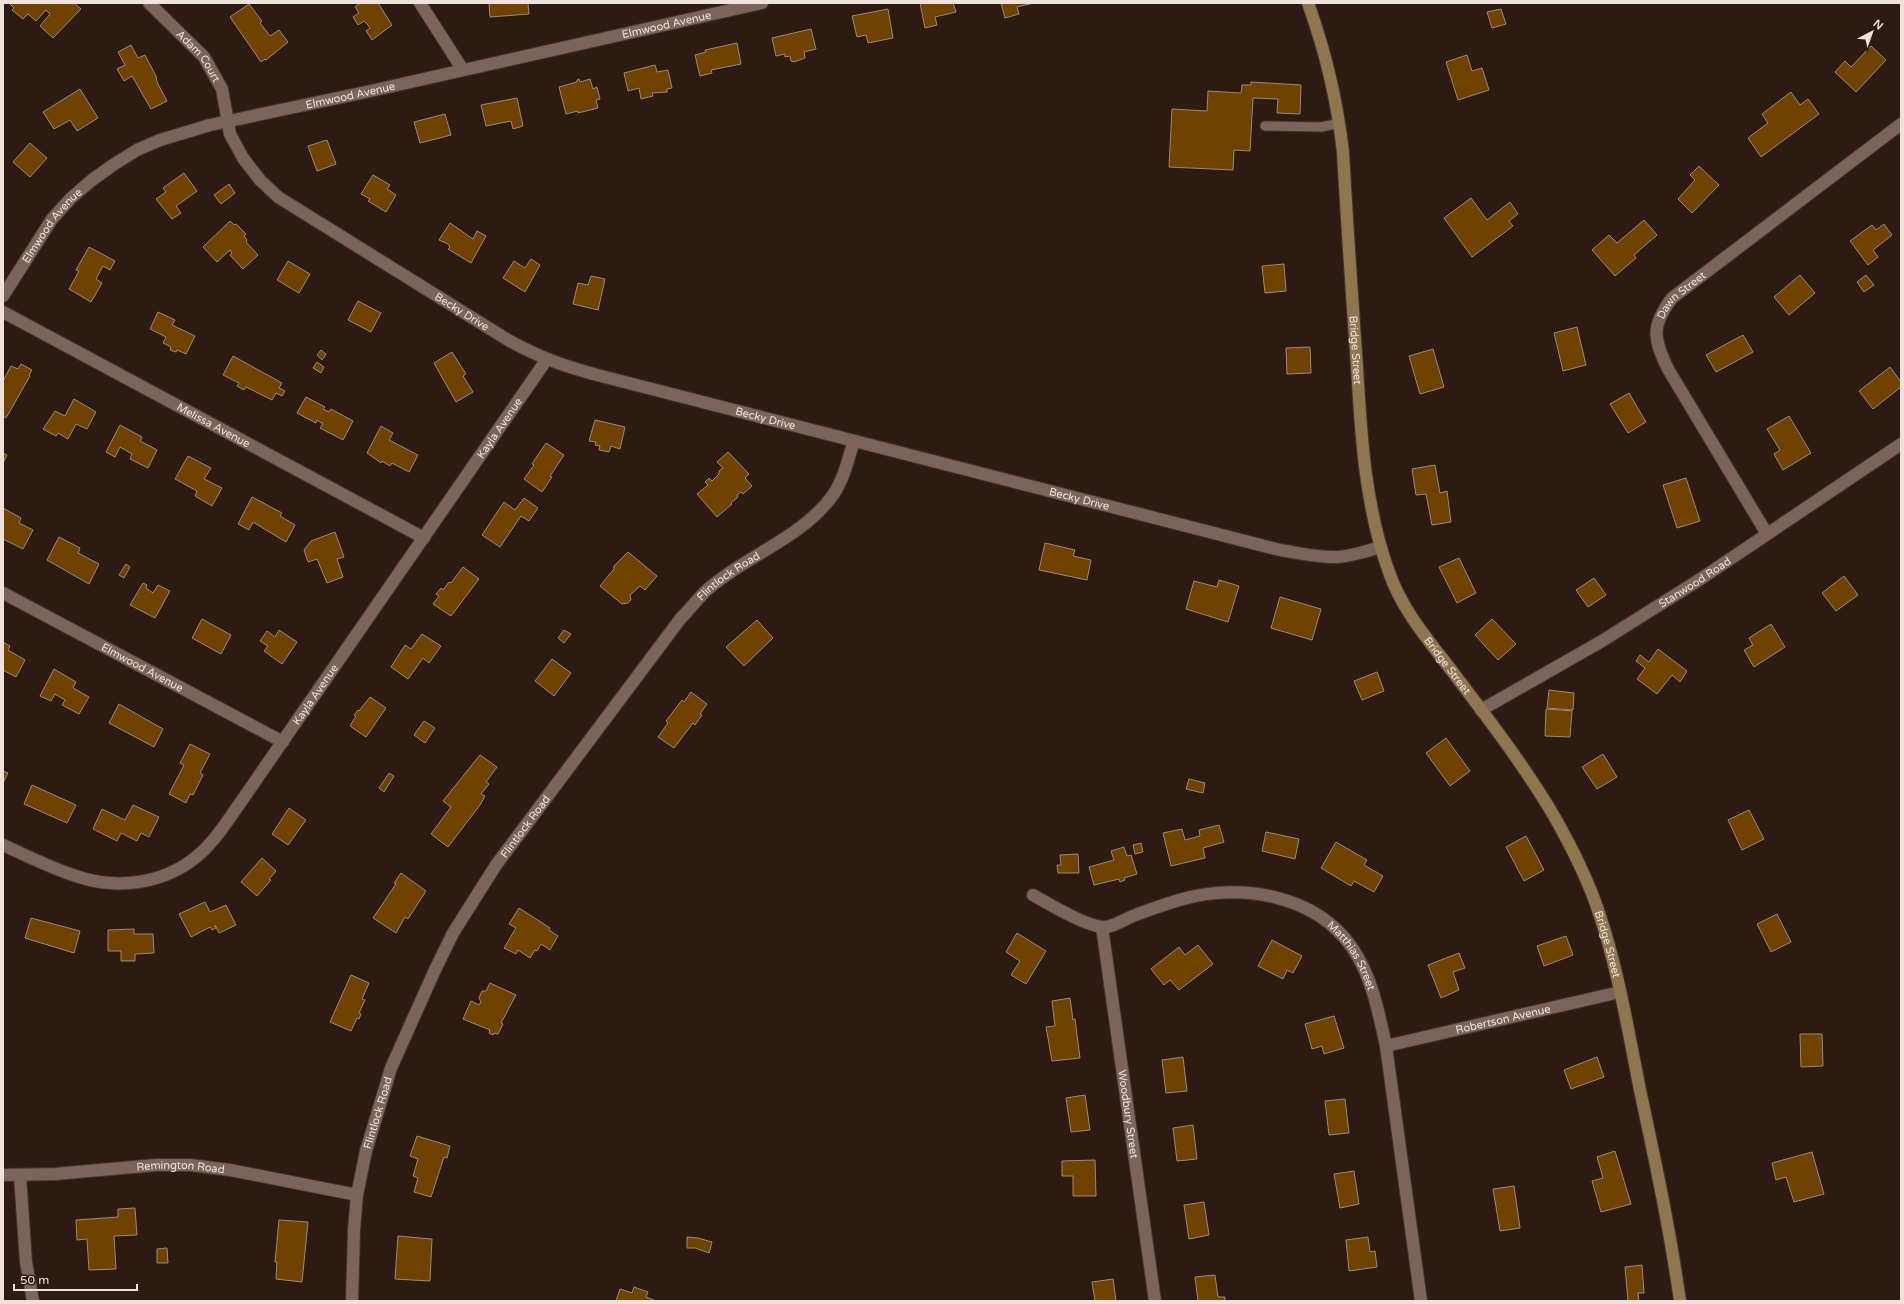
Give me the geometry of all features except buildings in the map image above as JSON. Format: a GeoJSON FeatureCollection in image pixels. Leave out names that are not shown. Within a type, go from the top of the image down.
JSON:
{"type":"FeatureCollection","features":[{"type":"Feature","properties":{"kind":"street","name":"Adam Court"},"geometry":{"type":"LineString","coordinates":[[149,3],[190,42],[213,71],[222,89],[228,122]]}},
{"type":"Feature","properties":{"kind":"street"},"geometry":{"type":"LineString","coordinates":[[420,3],[463,70]]}},
{"type":"Feature","properties":{"kind":"street","name":"Elmwood Avenue"},"geometry":{"type":"LineString","coordinates":[[3,296],[52,219],[71,198],[92,180],[143,147],[184,132],[762,3]]}},
{"type":"Feature","properties":{"kind":"street","name":"Bridge Street"},"geometry":{"type":"LineString","coordinates":[[1308,3],[1328,63],[1340,123],[1361,427],[1380,547],[1390,576],[1411,615],[1536,787],[1573,850],[1598,911],[1620,992],[1672,1246],[1680,1301]]}},
{"type":"Feature","properties":{"kind":"street","name":"Becky Drive"},"geometry":{"type":"LineString","coordinates":[[228,122],[230,134],[243,158],[260,180],[278,197],[502,335],[547,359],[566,367],[1280,550],[1318,556],[1338,557],[1357,554],[1380,547]]}},
{"type":"Feature","properties":{"kind":"street","name":"Dawn Street"},"geometry":{"type":"LineString","coordinates":[[1767,534],[1668,369],[1660,352],[1656,333],[1660,314],[1672,298],[1901,124]]}},
{"type":"Feature","properties":{"kind":"street","name":"Melissa Avenue"},"geometry":{"type":"LineString","coordinates":[[3,312],[424,538]]}},
{"type":"Feature","properties":{"kind":"street","name":"Kayla Avenue"},"geometry":{"type":"LineString","coordinates":[[3,845],[63,872],[89,880],[119,884],[146,881],[159,877],[185,865],[210,844],[283,742],[547,359]]}},
{"type":"Feature","properties":{"kind":"street","name":"Flintlock Road"},"geometry":{"type":"LineString","coordinates":[[352,1301],[356,1195],[377,1111],[391,1068],[434,972],[453,933],[473,898],[537,809],[681,618],[708,589],[776,544],[821,508],[833,494],[842,478],[854,440]]}},
{"type":"Feature","properties":{"kind":"street","name":"Stanwood Road"},"geometry":{"type":"LineString","coordinates":[[1481,710],[1602,641],[1699,580],[1901,444]]}},
{"type":"Feature","properties":{"kind":"street","name":"Elmwood Avenue"},"geometry":{"type":"LineString","coordinates":[[3,593],[283,742]]}},
{"type":"Feature","properties":{"kind":"street","name":"Matthias Street"},"geometry":{"type":"LineString","coordinates":[[1102,927],[1116,924],[1168,903],[1196,895],[1228,892],[1277,897],[1296,903],[1329,923],[1343,935],[1354,950],[1372,990],[1386,1046],[1421,1301]]}},
{"type":"Feature","properties":{"kind":"street"},"geometry":{"type":"LineString","coordinates":[[1033,896],[1072,916],[1102,927]]}},
{"type":"Feature","properties":{"kind":"street","name":"Woodbury Street"},"geometry":{"type":"LineString","coordinates":[[1102,927],[1155,1301]]}},
{"type":"Feature","properties":{"kind":"street","name":"Robertson Avenue"},"geometry":{"type":"LineString","coordinates":[[1386,1046],[1620,992]]}},
{"type":"Feature","properties":{"kind":"street","name":"Remington Road"},"geometry":{"type":"LineString","coordinates":[[3,1175],[20,1176],[156,1164],[190,1165],[230,1170],[356,1195]]}},
{"type":"Feature","properties":{"kind":"street"},"geometry":{"type":"LineString","coordinates":[[20,1176],[26,1262],[33,1301]]}},
{"type":"Feature","properties":{"kind":"lane"},"geometry":{"type":"LineString","coordinates":[[1265,126],[1321,127],[1340,123]]}}]}
